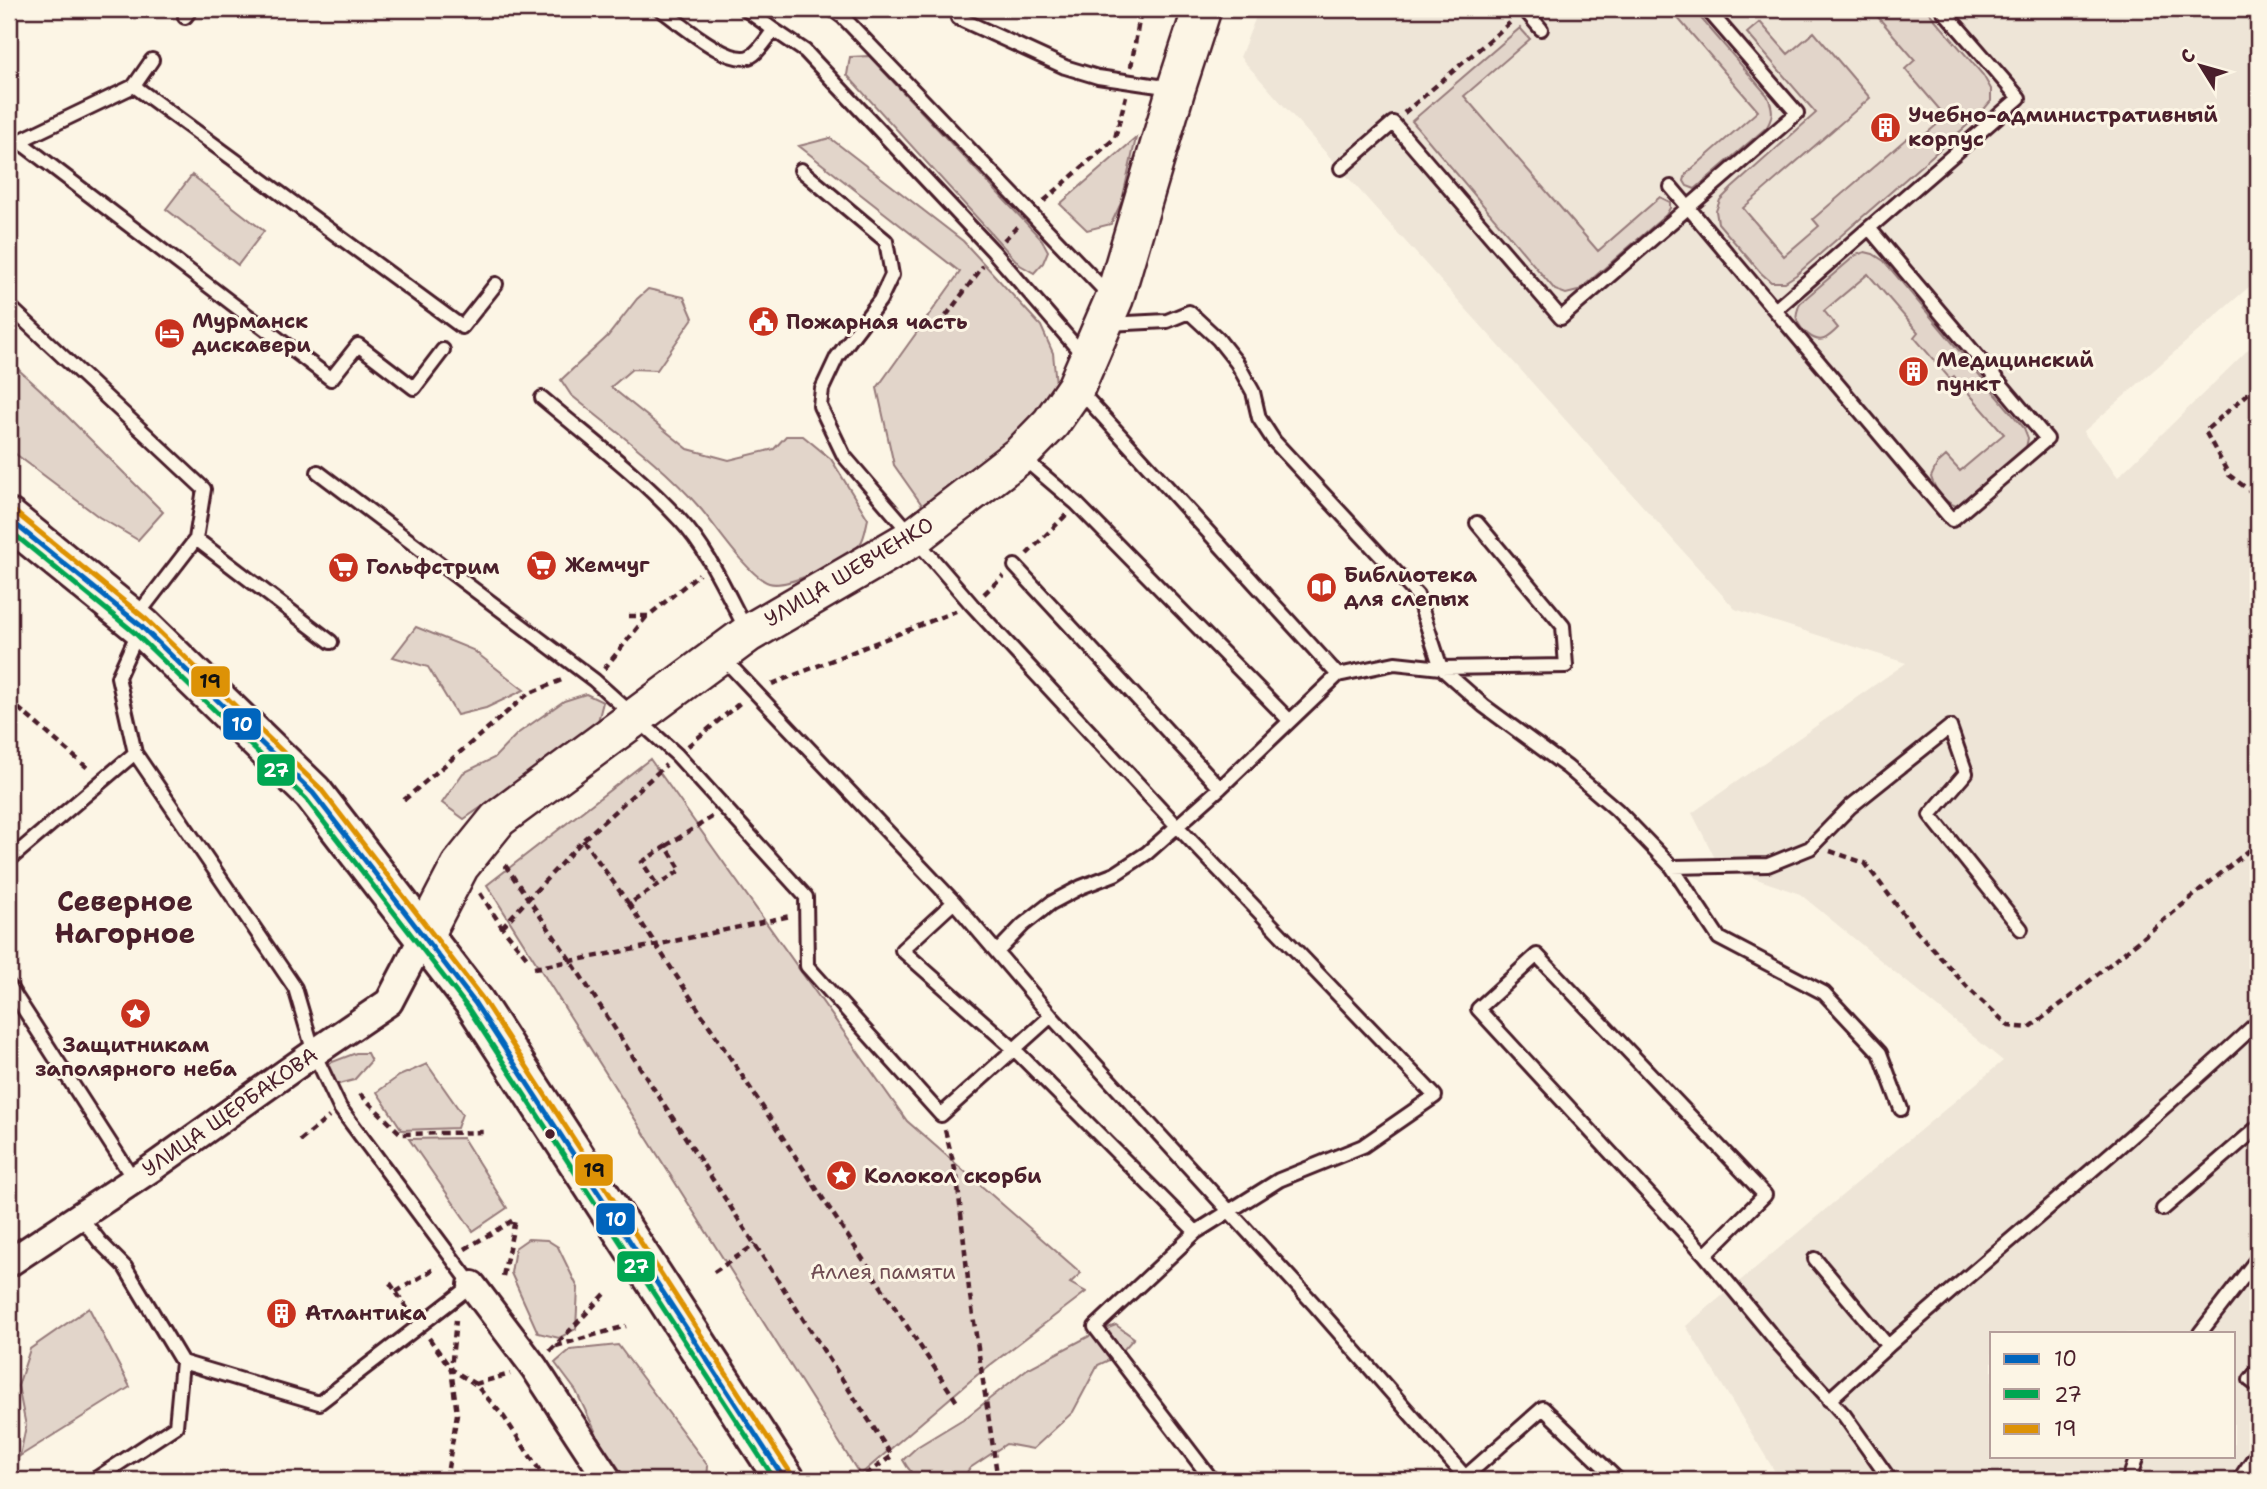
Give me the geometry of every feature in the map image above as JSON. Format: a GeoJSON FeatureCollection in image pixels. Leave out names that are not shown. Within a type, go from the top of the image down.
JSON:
{"type":"FeatureCollection","features":[{"type":"Feature","properties":{"kind":"main road","name":"УЛИЦА ШЕВЧЕНКО"},"geometry":{"type":"LineString","coordinates":[[423,937],[460,866],[498,819],[719,654],[914,537],[1020,455],[1051,423],[1082,373],[1109,312],[1202,9]]}},
{"type":"Feature","properties":{"kind":"main road"},"geometry":{"type":"LineString","coordinates":[[9,519],[137,623],[313,793],[475,1003],[785,1480]]}},
{"type":"Feature","properties":{"kind":"street","name":"УЛИЦА ЩЕРБАКОВА"},"geometry":{"type":"LineString","coordinates":[[9,1263],[134,1180],[389,1002],[423,937]]}},
{"type":"Feature","properties":{"kind":"street"},"geometry":{"type":"LineString","coordinates":[[472,1285],[534,1367],[608,1480]]}},
{"type":"Feature","properties":{"kind":"lane"},"geometry":{"type":"LineString","coordinates":[[660,9],[727,56],[752,56],[774,30]]}},
{"type":"Feature","properties":{"kind":"lane"},"geometry":{"type":"LineString","coordinates":[[745,9],[805,51],[993,251],[1082,373],[1338,675]]}},
{"type":"Feature","properties":{"kind":"lane"},"geometry":{"type":"LineString","coordinates":[[832,9],[843,17],[1031,212],[1109,312],[1167,321],[1189,312],[1218,339],[1237,363],[1253,392],[1259,418],[1274,441],[1417,596],[1441,668],[1484,706],[1567,766],[1617,810],[1672,867],[1719,938],[1824,993],[1880,1053],[1900,1109]]}},
{"type":"Feature","properties":{"kind":"lane"},"geometry":{"type":"LineString","coordinates":[[1525,9],[1541,29]]}},
{"type":"Feature","properties":{"kind":"lane"},"geometry":{"type":"LineString","coordinates":[[1341,168],[1393,123],[1560,318],[1797,113],[1707,9]]}},
{"type":"Feature","properties":{"kind":"lane"},"geometry":{"type":"LineString","coordinates":[[1775,310],[2019,99],[1942,9]]}},
{"type":"Feature","properties":{"kind":"lane"},"geometry":{"type":"LineString","coordinates":[[958,18],[1065,67],[1098,77],[1176,89]]}},
{"type":"Feature","properties":{"kind":"lane"},"geometry":{"type":"LineString","coordinates":[[152,60],[134,86],[14,144],[331,379],[358,345],[414,388],[443,351]]}},
{"type":"Feature","properties":{"kind":"lane"},"geometry":{"type":"LineString","coordinates":[[134,86],[462,327],[496,284]]}},
{"type":"Feature","properties":{"kind":"lane"},"geometry":{"type":"LineString","coordinates":[[801,170],[886,241],[892,275],[880,300],[836,357],[822,388],[820,406],[844,456],[972,605],[1177,826],[1435,1096],[1363,1146],[1279,1180],[1196,1233],[1095,1327],[1212,1480]]}},
{"type":"Feature","properties":{"kind":"lane"},"geometry":{"type":"LineString","coordinates":[[1671,187],[1952,520],[2047,439],[1869,228]]}},
{"type":"Feature","properties":{"kind":"lane"},"geometry":{"type":"LineString","coordinates":[[9,306],[204,489],[196,539],[137,623],[118,677],[135,753],[295,988],[314,1053],[340,1108],[472,1285],[319,1403],[182,1362]]}},
{"type":"Feature","properties":{"kind":"lane"},"geometry":{"type":"LineString","coordinates":[[542,398],[649,489],[681,520],[711,565],[749,634]]}},
{"type":"Feature","properties":{"kind":"lane"},"geometry":{"type":"LineString","coordinates":[[1020,455],[1077,504],[1289,720]]}},
{"type":"Feature","properties":{"kind":"lane"},"geometry":{"type":"LineString","coordinates":[[318,472],[582,672],[677,755],[806,897],[807,966],[941,1115],[1051,1016]]}},
{"type":"Feature","properties":{"kind":"lane"},"geometry":{"type":"LineString","coordinates":[[997,952],[1023,925],[1051,903],[1081,887],[1115,874],[1147,853],[1220,788],[1338,675],[1395,663],[1441,668],[1566,666],[1563,626],[1477,523]]}},
{"type":"Feature","properties":{"kind":"lane"},"geometry":{"type":"LineString","coordinates":[[196,539],[331,642]]}},
{"type":"Feature","properties":{"kind":"lane"},"geometry":{"type":"LineString","coordinates":[[1015,566],[1220,788]]}},
{"type":"Feature","properties":{"kind":"lane"},"geometry":{"type":"LineString","coordinates":[[719,654],[954,902],[1051,1016],[1314,1304],[1467,1479],[1544,1408],[1618,1480]]}},
{"type":"Feature","properties":{"kind":"lane"},"geometry":{"type":"LineString","coordinates":[[1672,867],[1768,865],[1810,848],[1850,807],[1950,727],[1966,773],[1930,816],[2021,929]]}},
{"type":"Feature","properties":{"kind":"lane"},"geometry":{"type":"LineString","coordinates":[[9,860],[135,753]]}},
{"type":"Feature","properties":{"kind":"lane"},"geometry":{"type":"LineString","coordinates":[[954,902],[902,950],[1014,1049],[1196,1233]]}},
{"type":"Feature","properties":{"kind":"lane"},"geometry":{"type":"LineString","coordinates":[[1706,1255],[1766,1195],[1537,956],[1478,1009],[1706,1255],[1778,1343],[1844,1415],[1890,1480]]}},
{"type":"Feature","properties":{"kind":"lane"},"geometry":{"type":"LineString","coordinates":[[9,986],[134,1180]]}},
{"type":"Feature","properties":{"kind":"lane"},"geometry":{"type":"LineString","coordinates":[[1829,1401],[1983,1263],[2092,1172],[2258,1022]]}},
{"type":"Feature","properties":{"kind":"lane"},"geometry":{"type":"LineString","coordinates":[[2163,1209],[2258,1127]]}},
{"type":"Feature","properties":{"kind":"lane"},"geometry":{"type":"LineString","coordinates":[[80,1216],[100,1242],[125,1267],[182,1362],[176,1426],[94,1480]]}},
{"type":"Feature","properties":{"kind":"lane"},"geometry":{"type":"LineString","coordinates":[[2201,1332],[2258,1258]]}},
{"type":"Feature","properties":{"kind":"lane"},"geometry":{"type":"LineString","coordinates":[[1815,1259],[1888,1346]]}},
{"type":"Feature","properties":{"kind":"lane"},"geometry":{"type":"LineString","coordinates":[[2258,1370],[2250,1380],[2258,1386]]}},
{"type":"Feature","properties":{"kind":"lane"},"geometry":{"type":"LineString","coordinates":[[2239,1480],[2258,1452]]}},
{"type":"Feature","properties":{"kind":"lane"},"geometry":{"type":"LineString","coordinates":[[2129,1480],[2136,1458]]}},
{"type":"Feature","properties":{"kind":"path"},"geometry":{"type":"LineString","coordinates":[[946,316],[993,251],[1031,212],[1115,138],[1141,9]]}},
{"type":"Feature","properties":{"kind":"path"},"geometry":{"type":"LineString","coordinates":[[1393,123],[1525,9]]}},
{"type":"Feature","properties":{"kind":"path"},"geometry":{"type":"LineString","coordinates":[[2258,385],[2205,431],[2229,475],[2258,497]]}},
{"type":"Feature","properties":{"kind":"path"},"geometry":{"type":"LineString","coordinates":[[617,653],[648,616],[711,565]]}},
{"type":"Feature","properties":{"kind":"path"},"geometry":{"type":"LineString","coordinates":[[629,616],[648,616]]}},
{"type":"Feature","properties":{"kind":"path"},"geometry":{"type":"LineString","coordinates":[[404,800],[528,694],[582,672]]}},
{"type":"Feature","properties":{"kind":"path"},"geometry":{"type":"LineString","coordinates":[[9,700],[102,781]]}},
{"type":"Feature","properties":{"kind":"path"},"geometry":{"type":"LineString","coordinates":[[657,885],[642,862],[725,809]]}},
{"type":"Feature","properties":{"kind":"path"},"geometry":{"type":"LineString","coordinates":[[583,840],[629,904],[959,1405]]}},
{"type":"Feature","properties":{"kind":"path"},"geometry":{"type":"LineString","coordinates":[[629,904],[681,870],[666,846]]}},
{"type":"Feature","properties":{"kind":"path"},"geometry":{"type":"LineString","coordinates":[[505,865],[571,961],[892,1456],[858,1480]]}},
{"type":"Feature","properties":{"kind":"path"},"geometry":{"type":"LineString","coordinates":[[480,894],[529,960]]}},
{"type":"Feature","properties":{"kind":"path"},"geometry":{"type":"LineString","coordinates":[[534,968],[806,913]]}},
{"type":"Feature","properties":{"kind":"path"},"geometry":{"type":"LineString","coordinates":[[360,1094],[401,1134],[487,1132]]}},
{"type":"Feature","properties":{"kind":"path"},"geometry":{"type":"LineString","coordinates":[[300,1141],[340,1108]]}},
{"type":"Feature","properties":{"kind":"path"},"geometry":{"type":"LineString","coordinates":[[941,1115],[957,1177],[970,1289],[998,1480]]}},
{"type":"Feature","properties":{"kind":"path"},"geometry":{"type":"LineString","coordinates":[[503,1276],[515,1219]]}},
{"type":"Feature","properties":{"kind":"path"},"geometry":{"type":"LineString","coordinates":[[714,1272],[756,1244]]}},
{"type":"Feature","properties":{"kind":"path"},"geometry":{"type":"LineString","coordinates":[[390,1283],[451,1369],[475,1384],[504,1417],[546,1480]]}},
{"type":"Feature","properties":{"kind":"path"},"geometry":{"type":"LineString","coordinates":[[446,1480],[457,1414],[451,1369],[457,1316]]}},
{"type":"Feature","properties":{"kind":"path"},"geometry":{"type":"LineString","coordinates":[[556,1346],[626,1326]]}},
{"type":"Feature","properties":{"kind":"shaded area"},"geometry":{"type":"Polygon","coordinates":[[[1259,9],[2258,9],[2258,279],[2083,432],[2118,477],[2258,340],[2258,1480],[1780,1480],[1686,1326],[2003,1061],[1800,894],[1719,866],[1692,813],[1906,663],[1735,609],[1240,57],[1259,9]]]}},
{"type":"Feature","properties":{"kind":"green space"},"geometry":{"type":"Polygon","coordinates":[[[1670,9],[1693,9],[1767,95],[1772,115],[1767,127],[1695,189],[1687,186],[1684,181],[1686,174],[1758,111],[1670,9]]]}},
{"type":"Feature","properties":{"kind":"green space"},"geometry":{"type":"Polygon","coordinates":[[[1871,9],[1926,9],[1983,75],[1991,89],[1991,101],[1980,114],[1796,275],[1785,282],[1771,282],[1718,223],[1716,211],[1720,200],[1732,188],[1816,113],[1747,33],[1760,22],[1788,54],[1814,32],[1870,98],[1743,208],[1784,256],[1819,226],[1813,219],[1907,138],[1914,144],[1946,117],[1905,69],[1915,60],[1871,9]]]}},
{"type":"Feature","properties":{"kind":"green space"},"geometry":{"type":"Polygon","coordinates":[[[1520,28],[1530,39],[1464,96],[1598,251],[1660,197],[1670,202],[1666,215],[1578,291],[1566,294],[1555,290],[1412,121],[1520,28]]]}},
{"type":"Feature","properties":{"kind":"green space"},"geometry":{"type":"Polygon","coordinates":[[[869,56],[1042,240],[1048,251],[1043,263],[1034,273],[1020,265],[847,75],[850,57],[869,56]]]}},
{"type":"Feature","properties":{"kind":"green space"},"geometry":{"type":"Polygon","coordinates":[[[830,138],[963,241],[1041,326],[1053,353],[1056,384],[1047,413],[927,512],[894,465],[877,388],[960,272],[799,146],[830,138]]]}},
{"type":"Feature","properties":{"kind":"green space"},"geometry":{"type":"Polygon","coordinates":[[[1136,138],[1122,201],[1111,224],[1087,230],[1060,204],[1136,138]]]}},
{"type":"Feature","properties":{"kind":"green space"},"geometry":{"type":"Polygon","coordinates":[[[192,175],[264,231],[238,265],[166,209],[192,175]]]}},
{"type":"Feature","properties":{"kind":"green space"},"geometry":{"type":"Polygon","coordinates":[[[1865,252],[1884,261],[2024,428],[2028,438],[2025,453],[1961,506],[1946,501],[1935,487],[1931,477],[1937,464],[1946,456],[1960,471],[2004,434],[1954,376],[1950,379],[1914,337],[1918,332],[1868,274],[1824,311],[1838,328],[1828,337],[1820,340],[1812,337],[1797,320],[1800,303],[1856,255],[1865,252]]]}},
{"type":"Feature","properties":{"kind":"green space"},"geometry":{"type":"Polygon","coordinates":[[[648,289],[684,297],[693,318],[657,370],[632,369],[611,387],[688,449],[729,460],[774,449],[786,436],[803,436],[831,459],[868,519],[863,539],[853,551],[803,578],[778,584],[761,579],[742,561],[686,492],[571,395],[561,380],[608,336],[648,289]]]}},
{"type":"Feature","properties":{"kind":"green space"},"geometry":{"type":"Polygon","coordinates":[[[9,361],[163,512],[138,540],[99,517],[9,449],[9,361]]]}},
{"type":"Feature","properties":{"kind":"green space"},"geometry":{"type":"Polygon","coordinates":[[[416,627],[473,650],[524,690],[486,708],[457,715],[428,667],[393,657],[416,627]]]}},
{"type":"Feature","properties":{"kind":"green space"},"geometry":{"type":"Polygon","coordinates":[[[586,694],[603,702],[596,729],[464,819],[442,803],[463,773],[494,758],[517,734],[564,701],[586,694]]]}},
{"type":"Feature","properties":{"kind":"green space","name":"Аллея памяти"},"geometry":{"type":"Polygon","coordinates":[[[650,759],[907,1121],[1081,1273],[1070,1283],[1086,1292],[977,1375],[860,1475],[487,885],[650,759]]]}},
{"type":"Feature","properties":{"kind":"green space"},"geometry":{"type":"Polygon","coordinates":[[[356,1053],[367,1053],[371,1061],[354,1080],[335,1085],[327,1064],[356,1053]]]}},
{"type":"Feature","properties":{"kind":"green space"},"geometry":{"type":"Polygon","coordinates":[[[427,1064],[462,1114],[457,1128],[402,1130],[377,1092],[399,1076],[427,1064]]]}},
{"type":"Feature","properties":{"kind":"green space"},"geometry":{"type":"Polygon","coordinates":[[[463,1138],[507,1208],[473,1231],[409,1139],[463,1138]]]}},
{"type":"Feature","properties":{"kind":"green space"},"geometry":{"type":"Polygon","coordinates":[[[528,1239],[547,1240],[558,1247],[578,1288],[576,1329],[559,1338],[538,1333],[511,1273],[515,1248],[528,1239]]]}},
{"type":"Feature","properties":{"kind":"green space"},"geometry":{"type":"Polygon","coordinates":[[[89,1308],[130,1387],[20,1456],[26,1426],[18,1386],[30,1349],[89,1308]]]}},
{"type":"Feature","properties":{"kind":"green space"},"geometry":{"type":"Polygon","coordinates":[[[1116,1325],[1134,1338],[1118,1356],[1098,1365],[1073,1412],[1033,1449],[1006,1444],[970,1468],[961,1480],[920,1479],[903,1460],[917,1447],[968,1416],[1027,1369],[1095,1333],[1116,1325]]]}},
{"type":"Feature","properties":{"kind":"green space"},"geometry":{"type":"Polygon","coordinates":[[[618,1345],[708,1466],[707,1480],[627,1480],[601,1443],[576,1391],[555,1363],[570,1350],[618,1345]]]}},
{"type":"Feature","properties":{"kind":"transit line","name":"19"},"geometry":{"type":"LineString","coordinates":[[15,512],[147,620],[320,788],[482,998],[792,1475]]}},
{"type":"Feature","properties":{"kind":"transit line","name":"10"},"geometry":{"type":"LineString","coordinates":[[9,519],[141,626],[313,793],[475,1003],[785,1480]]}},
{"type":"Feature","properties":{"kind":"transit line","name":"27"},"geometry":{"type":"LineString","coordinates":[[9,530],[135,633],[306,799],[468,1008],[775,1480]]}},
{"type":"Feature","properties":{"kind":"place","name":"Учебно-административный корпус"},"geometry":{"type":"Point","coordinates":[1885,127]}},
{"type":"Feature","properties":{"kind":"place","name":"Пожарная часть"},"geometry":{"type":"Point","coordinates":[763,322]}},
{"type":"Feature","properties":{"kind":"place","name":"Мурманск дискавери"},"geometry":{"type":"Point","coordinates":[169,333]}},
{"type":"Feature","properties":{"kind":"place","name":"Медицинский пункт"},"geometry":{"type":"Point","coordinates":[1913,372]}},
{"type":"Feature","properties":{"kind":"place","name":"Жемчуг"},"geometry":{"type":"Point","coordinates":[542,565]}},
{"type":"Feature","properties":{"kind":"place","name":"Гольфстрим"},"geometry":{"type":"Point","coordinates":[343,567]}},
{"type":"Feature","properties":{"kind":"place","name":"Библиотека для слепых"},"geometry":{"type":"Point","coordinates":[1321,587]}},
{"type":"Feature","properties":{"kind":"place","name":"Защитникам заполярного неба"},"geometry":{"type":"Point","coordinates":[136,1013]}},
{"type":"Feature","properties":{"kind":"place","name":"Колокол скорби"},"geometry":{"type":"Point","coordinates":[841,1176]}},
{"type":"Feature","properties":{"kind":"place","name":"Атлантика"},"geometry":{"type":"Point","coordinates":[282,1313]}},
{"type":"Feature","properties":{"kind":"district","name":"Северное Нагорное"},"geometry":{"type":"Point","coordinates":[125,917]}}]}
